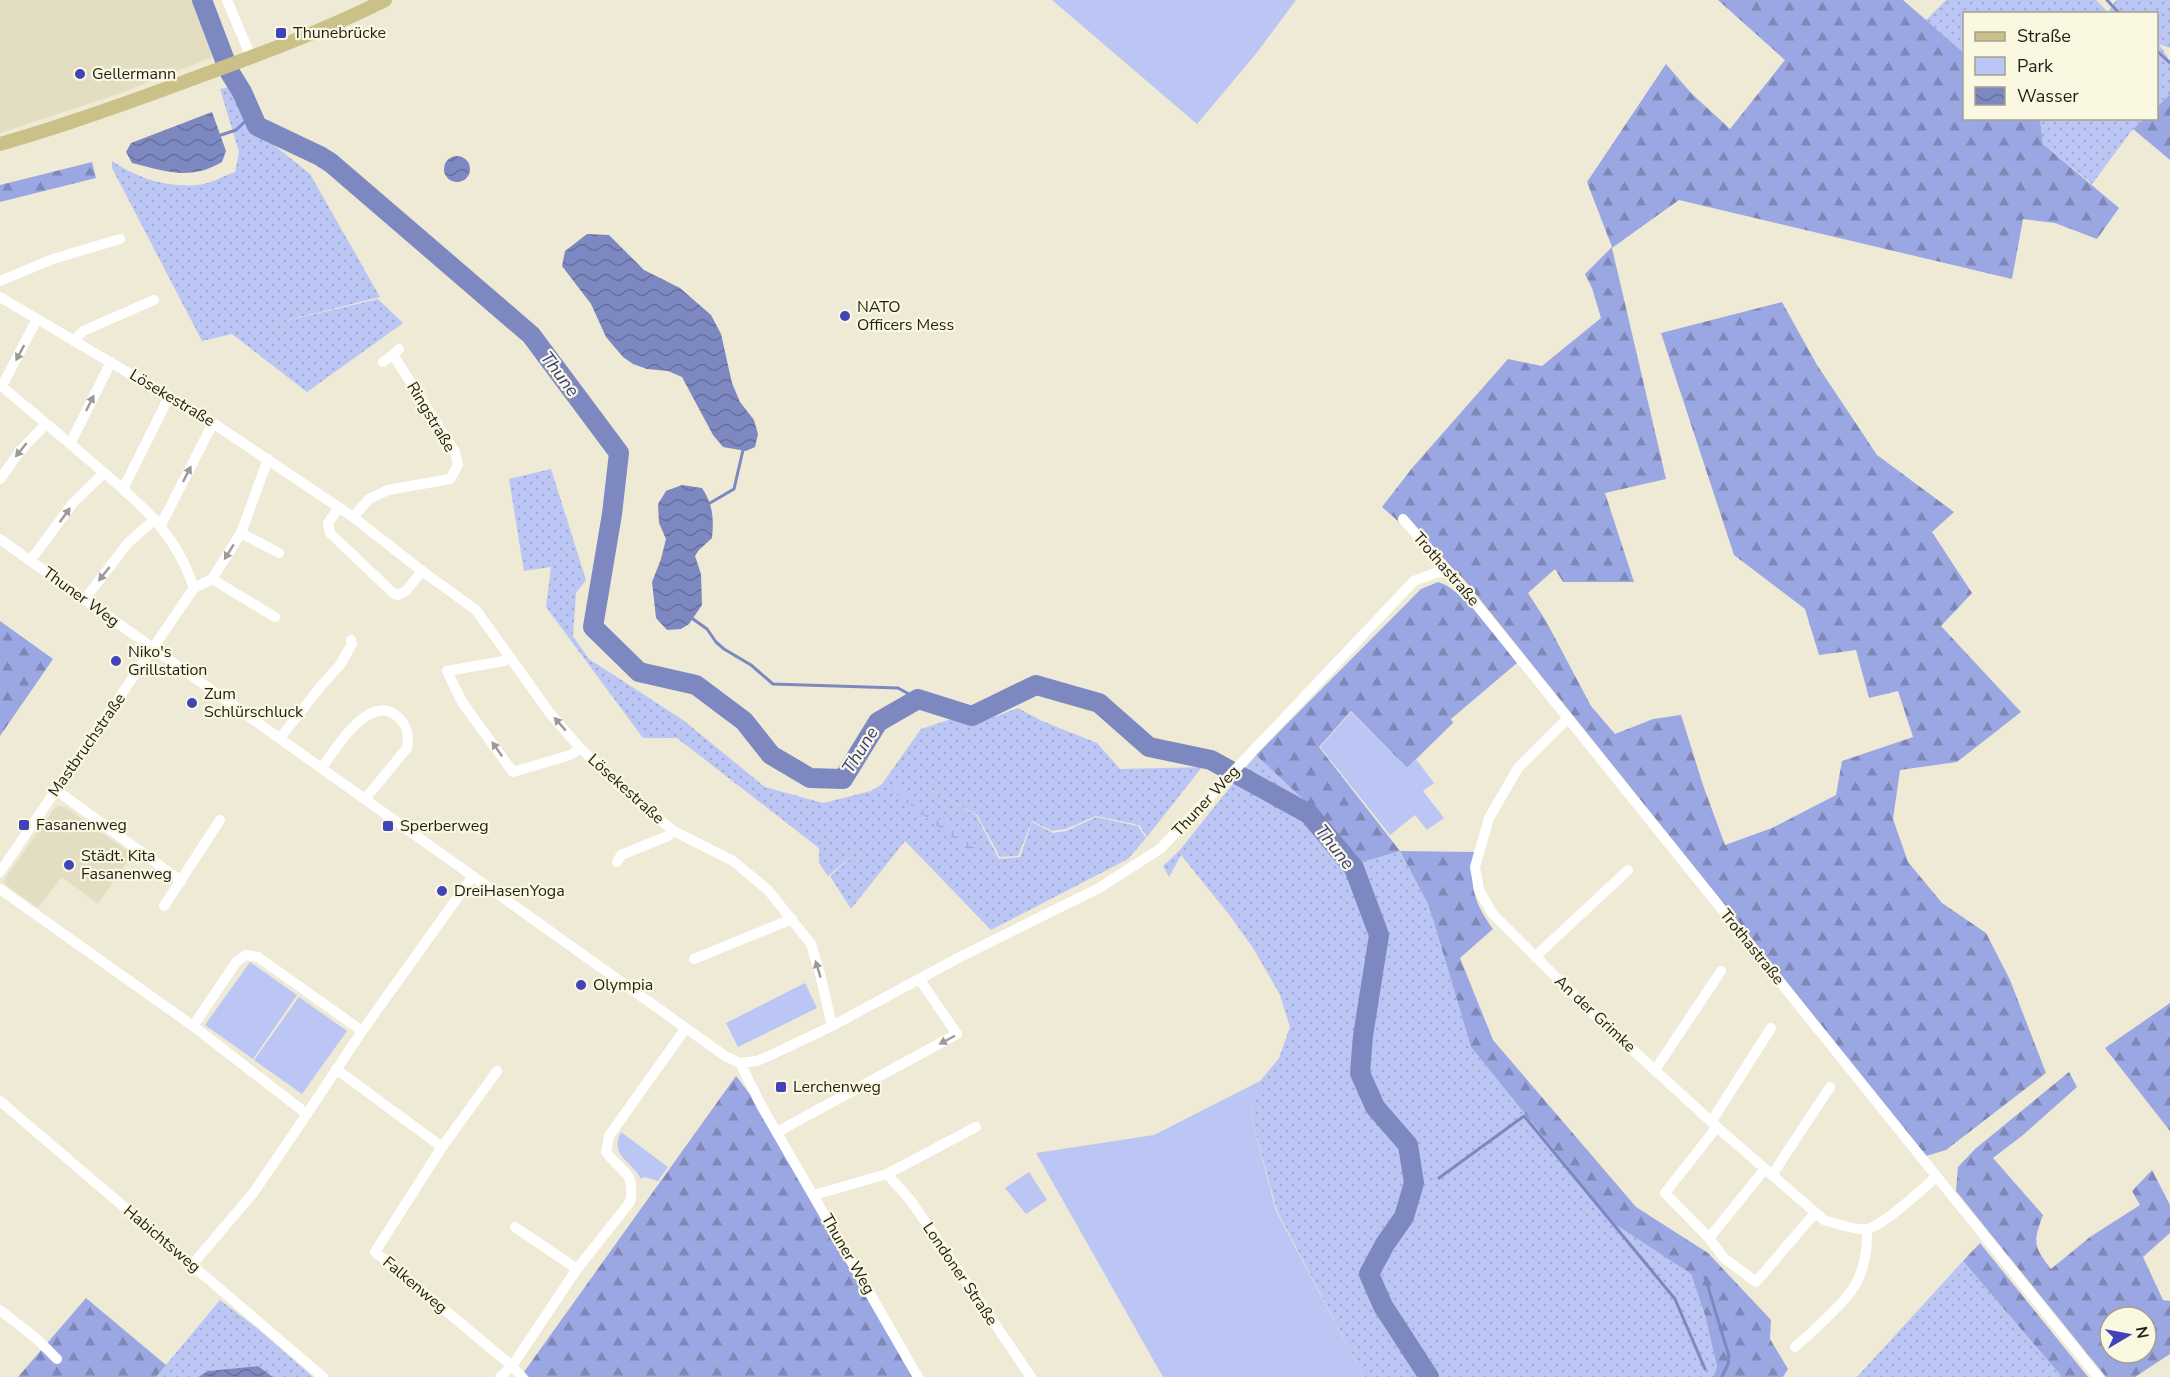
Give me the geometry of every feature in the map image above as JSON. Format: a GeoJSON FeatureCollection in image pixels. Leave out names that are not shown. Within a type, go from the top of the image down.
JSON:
{"type":"FeatureCollection","features":[{"type":"Feature","properties":{"kind":"main road"},"geometry":{"type":"LineString","coordinates":[[0,144],[218,70],[333,24],[385,0]]}},
{"type":"Feature","properties":{"kind":"street"},"geometry":{"type":"LineString","coordinates":[[227,0],[245,59]]}},
{"type":"Feature","properties":{"kind":"street"},"geometry":{"type":"LineString","coordinates":[[0,281],[53,259],[120,239]]}},
{"type":"Feature","properties":{"kind":"street","name":"Lösekestraße"},"geometry":{"type":"LineString","coordinates":[[0,297],[213,423],[268,459],[353,517],[476,610],[549,712],[579,747],[630,796],[672,830],[733,861],[768,890],[792,918],[810,944],[821,978],[832,1026]]}},
{"type":"Feature","properties":{"kind":"street"},"geometry":{"type":"LineString","coordinates":[[74,341],[83,331],[154,300]]}},
{"type":"Feature","properties":{"kind":"street"},"geometry":{"type":"LineString","coordinates":[[37,319],[1,386],[104,472],[158,522],[180,554],[194,588]]}},
{"type":"Feature","properties":{"kind":"street","name":"Ringstraße"},"geometry":{"type":"LineString","coordinates":[[353,517],[369,499],[388,490],[450,478],[458,465],[455,452],[396,352],[383,362]]}},
{"type":"Feature","properties":{"kind":"street"},"geometry":{"type":"LineString","coordinates":[[70,444],[111,362]]}},
{"type":"Feature","properties":{"kind":"street"},"geometry":{"type":"LineString","coordinates":[[123,489],[169,397]]}},
{"type":"Feature","properties":{"kind":"street"},"geometry":{"type":"LineString","coordinates":[[84,600],[128,543],[158,522],[213,423]]}},
{"type":"Feature","properties":{"kind":"street"},"geometry":{"type":"LineString","coordinates":[[0,479],[20,451],[46,424]]}},
{"type":"Feature","properties":{"kind":"street"},"geometry":{"type":"LineString","coordinates":[[153,649],[194,588],[212,579],[241,533],[268,459]]}},
{"type":"Feature","properties":{"kind":"street"},"geometry":{"type":"LineString","coordinates":[[30,561],[74,503],[104,472]]}},
{"type":"Feature","properties":{"kind":"street"},"geometry":{"type":"LineString","coordinates":[[339,507],[328,523],[330,533],[393,593],[398,596],[406,591],[422,571]]}},
{"type":"Feature","properties":{"kind":"street","name":"Trothastraße"},"geometry":{"type":"LineString","coordinates":[[1403,519],[1568,718],[2098,1377]]}},
{"type":"Feature","properties":{"kind":"street"},"geometry":{"type":"LineString","coordinates":[[241,533],[279,554]]}},
{"type":"Feature","properties":{"kind":"street","name":"Thuner Weg"},"geometry":{"type":"LineString","coordinates":[[0,539],[725,1056],[740,1063],[764,1058],[832,1026],[960,957],[1099,888],[1155,853],[1414,581],[1438,572],[1449,573]]}},
{"type":"Feature","properties":{"kind":"street"},"geometry":{"type":"LineString","coordinates":[[212,579],[275,617]]}},
{"type":"Feature","properties":{"kind":"street"},"geometry":{"type":"LineString","coordinates":[[280,738],[340,665],[352,644],[351,640]]}},
{"type":"Feature","properties":{"kind":"street","name":"Mastbruchstraße"},"geometry":{"type":"LineString","coordinates":[[0,872],[153,649]]}},
{"type":"Feature","properties":{"kind":"street","name":"Lösekestraße"},"geometry":{"type":"LineString","coordinates":[[509,657],[504,661],[447,671],[462,702],[513,772],[567,756],[579,747]]}},
{"type":"Feature","properties":{"kind":"street"},"geometry":{"type":"LineString","coordinates":[[322,768],[340,741],[359,721],[379,711],[388,710],[397,716],[407,728],[409,738],[407,748],[365,799]]}},
{"type":"Feature","properties":{"kind":"street","name":"An der Grimke"},"geometry":{"type":"LineString","coordinates":[[1568,718],[1518,768],[1489,818],[1475,867],[1479,890],[1492,914],[1655,1070],[1815,1213],[1824,1220],[1840,1225],[1867,1229]]}},
{"type":"Feature","properties":{"kind":"street"},"geometry":{"type":"LineString","coordinates":[[56,790],[181,881]]}},
{"type":"Feature","properties":{"kind":"street"},"geometry":{"type":"LineString","coordinates":[[164,906],[220,820]]}},
{"type":"Feature","properties":{"kind":"street","name":"Lösekestraße"},"geometry":{"type":"LineString","coordinates":[[617,862],[621,855],[668,836],[672,830]]}},
{"type":"Feature","properties":{"kind":"street"},"geometry":{"type":"LineString","coordinates":[[1535,957],[1628,870]]}},
{"type":"Feature","properties":{"kind":"street"},"geometry":{"type":"LineString","coordinates":[[192,1265],[254,1192],[362,1031],[473,876]]}},
{"type":"Feature","properties":{"kind":"street"},"geometry":{"type":"LineString","coordinates":[[0,890],[193,1026],[307,1114]]}},
{"type":"Feature","properties":{"kind":"street"},"geometry":{"type":"LineString","coordinates":[[694,959],[786,923],[792,918]]}},
{"type":"Feature","properties":{"kind":"street"},"geometry":{"type":"LineString","coordinates":[[193,1026],[237,961],[246,955],[258,957],[362,1031]]}},
{"type":"Feature","properties":{"kind":"street"},"geometry":{"type":"LineString","coordinates":[[1655,1070],[1721,971]]}},
{"type":"Feature","properties":{"kind":"street"},"geometry":{"type":"LineString","coordinates":[[777,1132],[957,1034],[920,980]]}},
{"type":"Feature","properties":{"kind":"street"},"geometry":{"type":"LineString","coordinates":[[500,1377],[512,1366],[577,1269],[630,1202],[631,1179],[606,1152],[609,1136],[686,1028]]}},
{"type":"Feature","properties":{"kind":"street"},"geometry":{"type":"LineString","coordinates":[[1771,1028],[1714,1124],[1665,1193],[1709,1238],[1724,1258],[1756,1282],[1815,1213]]}},
{"type":"Feature","properties":{"kind":"street","name":"Thuner Weg"},"geometry":{"type":"LineString","coordinates":[[740,1063],[764,1110],[918,1377]]}},
{"type":"Feature","properties":{"kind":"street"},"geometry":{"type":"LineString","coordinates":[[336,1069],[442,1147]]}},
{"type":"Feature","properties":{"kind":"street","name":"Falkenweg"},"geometry":{"type":"LineString","coordinates":[[497,1071],[442,1147],[375,1252],[512,1366],[522,1377]]}},
{"type":"Feature","properties":{"kind":"street"},"geometry":{"type":"LineString","coordinates":[[1709,1238],[1769,1172],[1830,1087]]}},
{"type":"Feature","properties":{"kind":"street","name":"Habichtsweg"},"geometry":{"type":"LineString","coordinates":[[0,1101],[323,1377]]}},
{"type":"Feature","properties":{"kind":"street"},"geometry":{"type":"LineString","coordinates":[[814,1195],[886,1174],[976,1127]]}},
{"type":"Feature","properties":{"kind":"street","name":"Londoner Straße"},"geometry":{"type":"LineString","coordinates":[[886,1174],[911,1201],[1031,1377]]}},
{"type":"Feature","properties":{"kind":"street"},"geometry":{"type":"LineString","coordinates":[[1795,1347],[1856,1285],[1868,1245],[1867,1229],[1891,1215],[1936,1177]]}},
{"type":"Feature","properties":{"kind":"street"},"geometry":{"type":"LineString","coordinates":[[515,1227],[577,1269]]}},
{"type":"Feature","properties":{"kind":"street"},"geometry":{"type":"LineString","coordinates":[[0,1310],[38,1340],[57,1359]]}},
{"type":"Feature","properties":{"kind":"shaded area"},"geometry":{"type":"Polygon","coordinates":[[[0,0],[192,0],[213,57],[118,94],[0,133],[0,0]]]}},
{"type":"Feature","properties":{"kind":"shaded area","name":"Städt. Kita Fasanenweg"},"geometry":{"type":"Polygon","coordinates":[[[59,806],[65,807],[132,854],[98,904],[62,877],[38,908],[5,884],[4,880],[54,809],[59,806]]]}},
{"type":"Feature","properties":{"kind":"green space"},"geometry":{"type":"Polygon","coordinates":[[[1052,0],[1296,0],[1255,55],[1197,124],[1052,0]]]}},
{"type":"Feature","properties":{"kind":"green space"},"geometry":{"type":"Polygon","coordinates":[[[1718,0],[1903,0],[1963,52],[1963,120],[2040,120],[2043,144],[2119,208],[2097,239],[2055,223],[2023,219],[2012,279],[1679,200],[1612,248],[1666,479],[1605,493],[1634,582],[1563,582],[1555,569],[1528,593],[1546,621],[1591,706],[1615,734],[1653,719],[1681,715],[1725,845],[1772,828],[1836,795],[1842,761],[1913,737],[1898,691],[1869,698],[1856,650],[1819,655],[1805,609],[1734,555],[1661,333],[1782,302],[1817,365],[1877,455],[1954,512],[1932,532],[1972,593],[1941,626],[2021,712],[1957,762],[1900,770],[1893,819],[1908,862],[1942,903],[1986,933],[2010,980],[2046,1073],[1946,1150],[1926,1156],[1462,577],[1382,507],[1413,467],[1508,359],[1542,366],[1601,318],[1585,274],[1612,247],[1587,182],[1666,64],[1691,93],[1730,129],[1785,60],[1718,0]]]}},
{"type":"Feature","properties":{"kind":"green space"},"geometry":{"type":"Polygon","coordinates":[[[1946,0],[2096,0],[2108,12],[1963,12],[1963,52],[1926,20],[1946,0]]]}},
{"type":"Feature","properties":{"kind":"green space"},"geometry":{"type":"Polygon","coordinates":[[[2116,0],[2170,0],[2170,48],[2159,44],[2170,61],[2170,94],[2158,106],[2158,12],[2108,12],[2116,0]]]}},
{"type":"Feature","properties":{"kind":"green space"},"geometry":{"type":"Polygon","coordinates":[[[229,87],[254,129],[310,174],[380,297],[273,324],[378,299],[403,323],[307,392],[232,334],[202,341],[112,168],[112,161],[142,177],[186,186],[208,183],[235,172],[239,152],[220,89],[229,87]]]}},
{"type":"Feature","properties":{"kind":"green space"},"geometry":{"type":"Polygon","coordinates":[[[2170,94],[2170,160],[2133,129],[2143,120],[2158,120],[2158,106],[2170,94]]]}},
{"type":"Feature","properties":{"kind":"green space"},"geometry":{"type":"Polygon","coordinates":[[[2040,120],[2143,120],[2133,129],[2092,184],[2043,144],[2040,120]]]}},
{"type":"Feature","properties":{"kind":"green space"},"geometry":{"type":"Polygon","coordinates":[[[92,162],[96,178],[0,202],[0,185],[92,162]]]}},
{"type":"Feature","properties":{"kind":"green space"},"geometry":{"type":"Polygon","coordinates":[[[551,469],[586,580],[576,593],[573,636],[589,659],[683,720],[765,787],[823,803],[871,791],[882,784],[921,729],[951,719],[978,723],[1018,708],[1042,721],[1097,743],[1120,769],[1202,767],[1147,837],[1139,825],[1096,816],[1066,829],[1052,831],[1032,821],[1018,856],[1000,857],[977,815],[915,781],[976,815],[999,859],[1020,857],[1032,822],[1053,833],[1066,831],[1096,817],[1138,826],[1146,838],[1128,859],[991,930],[905,841],[851,909],[830,876],[856,853],[828,876],[819,863],[819,848],[677,738],[643,738],[546,607],[551,567],[524,571],[509,479],[551,469]]]}},
{"type":"Feature","properties":{"kind":"green space"},"geometry":{"type":"Polygon","coordinates":[[[1438,582],[1448,586],[1470,605],[1517,663],[1451,719],[1453,723],[1407,768],[1351,711],[1319,747],[1400,851],[1359,863],[1325,820],[1256,755],[1421,589],[1438,582]]]}},
{"type":"Feature","properties":{"kind":"green space"},"geometry":{"type":"Polygon","coordinates":[[[0,621],[53,659],[0,736],[0,621]]]}},
{"type":"Feature","properties":{"kind":"green space"},"geometry":{"type":"Polygon","coordinates":[[[1351,712],[1407,768],[1416,759],[1434,783],[1423,791],[1444,818],[1427,830],[1415,815],[1390,835],[1320,747],[1351,712]]]}},
{"type":"Feature","properties":{"kind":"green space"},"geometry":{"type":"Polygon","coordinates":[[[1256,755],[1325,820],[1359,863],[1400,851],[1429,906],[1471,1047],[1613,1223],[1691,1274],[1705,1315],[1717,1367],[1713,1377],[1364,1377],[1277,1211],[1251,1116],[1260,1081],[1279,1058],[1290,1027],[1280,995],[1253,948],[1181,855],[1169,877],[1163,866],[1179,851],[1256,755]]]}},
{"type":"Feature","properties":{"kind":"green space"},"geometry":{"type":"Polygon","coordinates":[[[896,786],[975,847],[971,852],[892,791],[896,786]]]}},
{"type":"Feature","properties":{"kind":"green space"},"geometry":{"type":"Polygon","coordinates":[[[1400,851],[1474,852],[1472,874],[1474,893],[1493,929],[1460,958],[1493,1040],[1636,1207],[1708,1253],[1771,1320],[1770,1339],[1788,1369],[1783,1377],[1713,1377],[1717,1367],[1705,1315],[1691,1274],[1613,1223],[1471,1047],[1429,906],[1400,851]]]}},
{"type":"Feature","properties":{"kind":"green space"},"geometry":{"type":"Polygon","coordinates":[[[250,962],[297,995],[253,1059],[205,1025],[250,962]]]}},
{"type":"Feature","properties":{"kind":"green space"},"geometry":{"type":"Polygon","coordinates":[[[805,983],[817,1008],[738,1047],[726,1023],[805,983]]]}},
{"type":"Feature","properties":{"kind":"green space"},"geometry":{"type":"Polygon","coordinates":[[[299,997],[347,1031],[302,1094],[254,1060],[299,997]]]}},
{"type":"Feature","properties":{"kind":"green space"},"geometry":{"type":"Polygon","coordinates":[[[2170,1003],[2170,1131],[2105,1048],[2170,1003]]]}},
{"type":"Feature","properties":{"kind":"green space"},"geometry":{"type":"Polygon","coordinates":[[[2069,1072],[2077,1087],[2023,1135],[1993,1158],[2043,1215],[2036,1244],[2051,1269],[2090,1237],[2140,1205],[2132,1191],[2152,1170],[2170,1205],[2170,1233],[2143,1257],[2163,1300],[2170,1301],[2170,1354],[2158,1362],[2158,1305],[2098,1305],[2098,1365],[2153,1365],[2135,1377],[2106,1377],[1956,1191],[1958,1167],[1975,1149],[2069,1072]]]}},
{"type":"Feature","properties":{"kind":"green space"},"geometry":{"type":"Polygon","coordinates":[[[736,1076],[766,1115],[916,1377],[529,1377],[524,1372],[736,1076]]]}},
{"type":"Feature","properties":{"kind":"green space"},"geometry":{"type":"Polygon","coordinates":[[[1260,1081],[1251,1116],[1276,1211],[1364,1377],[1163,1377],[1036,1153],[1154,1135],[1260,1081]]]}},
{"type":"Feature","properties":{"kind":"green space"},"geometry":{"type":"Polygon","coordinates":[[[621,1132],[668,1167],[658,1181],[644,1177],[641,1179],[619,1152],[618,1140],[621,1132]]]}},
{"type":"Feature","properties":{"kind":"green space"},"geometry":{"type":"Polygon","coordinates":[[[1029,1172],[1047,1200],[1026,1214],[1005,1188],[1029,1172]]]}},
{"type":"Feature","properties":{"kind":"green space"},"geometry":{"type":"Polygon","coordinates":[[[1980,1243],[2088,1377],[2062,1377],[1963,1261],[1980,1243]]]}},
{"type":"Feature","properties":{"kind":"green space"},"geometry":{"type":"Polygon","coordinates":[[[1963,1261],[2062,1377],[1857,1377],[1963,1261]]]}},
{"type":"Feature","properties":{"kind":"green space"},"geometry":{"type":"Polygon","coordinates":[[[86,1298],[166,1365],[156,1377],[18,1377],[86,1298]]]}},
{"type":"Feature","properties":{"kind":"green space"},"geometry":{"type":"Polygon","coordinates":[[[220,1300],[257,1328],[313,1377],[273,1377],[258,1366],[208,1371],[198,1377],[156,1377],[220,1300]]]}},
{"type":"Feature","properties":{"kind":"water"},"geometry":{"type":"Polygon","coordinates":[[[212,112],[226,151],[222,162],[210,168],[188,173],[177,173],[132,163],[126,152],[131,143],[212,112]]]}},
{"type":"Feature","properties":{"kind":"water"},"geometry":{"type":"Polygon","coordinates":[[[457,156],[467,159],[470,169],[467,179],[457,182],[447,179],[444,169],[447,159],[457,156]]]}},
{"type":"Feature","properties":{"kind":"water"},"geometry":{"type":"Polygon","coordinates":[[[587,234],[609,235],[644,270],[680,288],[711,315],[721,334],[732,383],[740,402],[754,420],[758,434],[755,447],[746,451],[723,447],[713,435],[682,377],[668,371],[647,369],[633,364],[623,357],[606,337],[591,304],[562,266],[565,251],[587,234]]]}},
{"type":"Feature","properties":{"kind":"water"},"geometry":{"type":"Polygon","coordinates":[[[682,485],[702,488],[706,494],[712,512],[712,538],[695,556],[701,574],[702,605],[689,624],[681,629],[667,630],[656,618],[652,582],[666,539],[659,523],[658,504],[666,491],[682,485]]]}},
{"type":"Feature","properties":{"kind":"water"},"geometry":{"type":"Polygon","coordinates":[[[258,1366],[273,1377],[198,1377],[208,1371],[258,1366]]]}},
{"type":"Feature","properties":{"kind":"waterway","name":"Thune"},"geometry":{"type":"LineString","coordinates":[[202,0],[229,71],[242,92],[257,126],[331,163],[531,335],[619,453],[612,514],[593,627],[639,672],[696,685],[744,721],[771,755],[810,778],[843,779],[878,722],[918,699],[972,716],[1036,685],[1099,703],[1149,747],[1211,760],[1309,814],[1354,868],[1379,935],[1363,1036],[1360,1073],[1375,1107],[1408,1145],[1414,1183],[1404,1217],[1385,1244],[1369,1274],[1383,1306],[1429,1377]]}},
{"type":"Feature","properties":{"kind":"waterway"},"geometry":{"type":"LineString","coordinates":[[2107,0],[2118,12]]}},
{"type":"Feature","properties":{"kind":"waterway"},"geometry":{"type":"LineString","coordinates":[[2158,52],[2170,63]]}},
{"type":"Feature","properties":{"kind":"waterway"},"geometry":{"type":"LineString","coordinates":[[221,135],[236,130],[252,115]]}},
{"type":"Feature","properties":{"kind":"waterway"},"geometry":{"type":"LineString","coordinates":[[710,503],[734,489],[743,450]]}},
{"type":"Feature","properties":{"kind":"waterway"},"geometry":{"type":"LineString","coordinates":[[693,619],[707,629],[724,649],[751,665],[773,684],[898,688],[918,699]]}},
{"type":"Feature","properties":{"kind":"waterway"},"geometry":{"type":"LineString","coordinates":[[1439,1178],[1524,1116],[1675,1299],[1705,1369]]}},
{"type":"Feature","properties":{"kind":"waterway"},"geometry":{"type":"LineString","coordinates":[[1705,1277],[1729,1356],[1722,1377]]}},
{"type":"Feature","properties":{"kind":"place","name":"Thunebrücke"},"geometry":{"type":"Point","coordinates":[281,33]}},
{"type":"Feature","properties":{"kind":"place","name":"Gellermann"},"geometry":{"type":"Point","coordinates":[80,74]}},
{"type":"Feature","properties":{"kind":"place","name":"NATO Officers Mess"},"geometry":{"type":"Point","coordinates":[845,316]}},
{"type":"Feature","properties":{"kind":"place","name":"Niko's Grillstation"},"geometry":{"type":"Point","coordinates":[116,661]}},
{"type":"Feature","properties":{"kind":"place","name":"Zum Schlürschluck"},"geometry":{"type":"Point","coordinates":[192,703]}},
{"type":"Feature","properties":{"kind":"place","name":"Fasanenweg"},"geometry":{"type":"Point","coordinates":[24,825]}},
{"type":"Feature","properties":{"kind":"place","name":"Sperberweg"},"geometry":{"type":"Point","coordinates":[388,826]}},
{"type":"Feature","properties":{"kind":"place","name":"Städt. Kita Fasanenweg"},"geometry":{"type":"Point","coordinates":[69,865]}},
{"type":"Feature","properties":{"kind":"place","name":"DreiHasenYoga"},"geometry":{"type":"Point","coordinates":[442,891]}},
{"type":"Feature","properties":{"kind":"place","name":"Olympia"},"geometry":{"type":"Point","coordinates":[581,985]}},
{"type":"Feature","properties":{"kind":"place","name":"Lerchenweg"},"geometry":{"type":"Point","coordinates":[781,1087]}}]}
